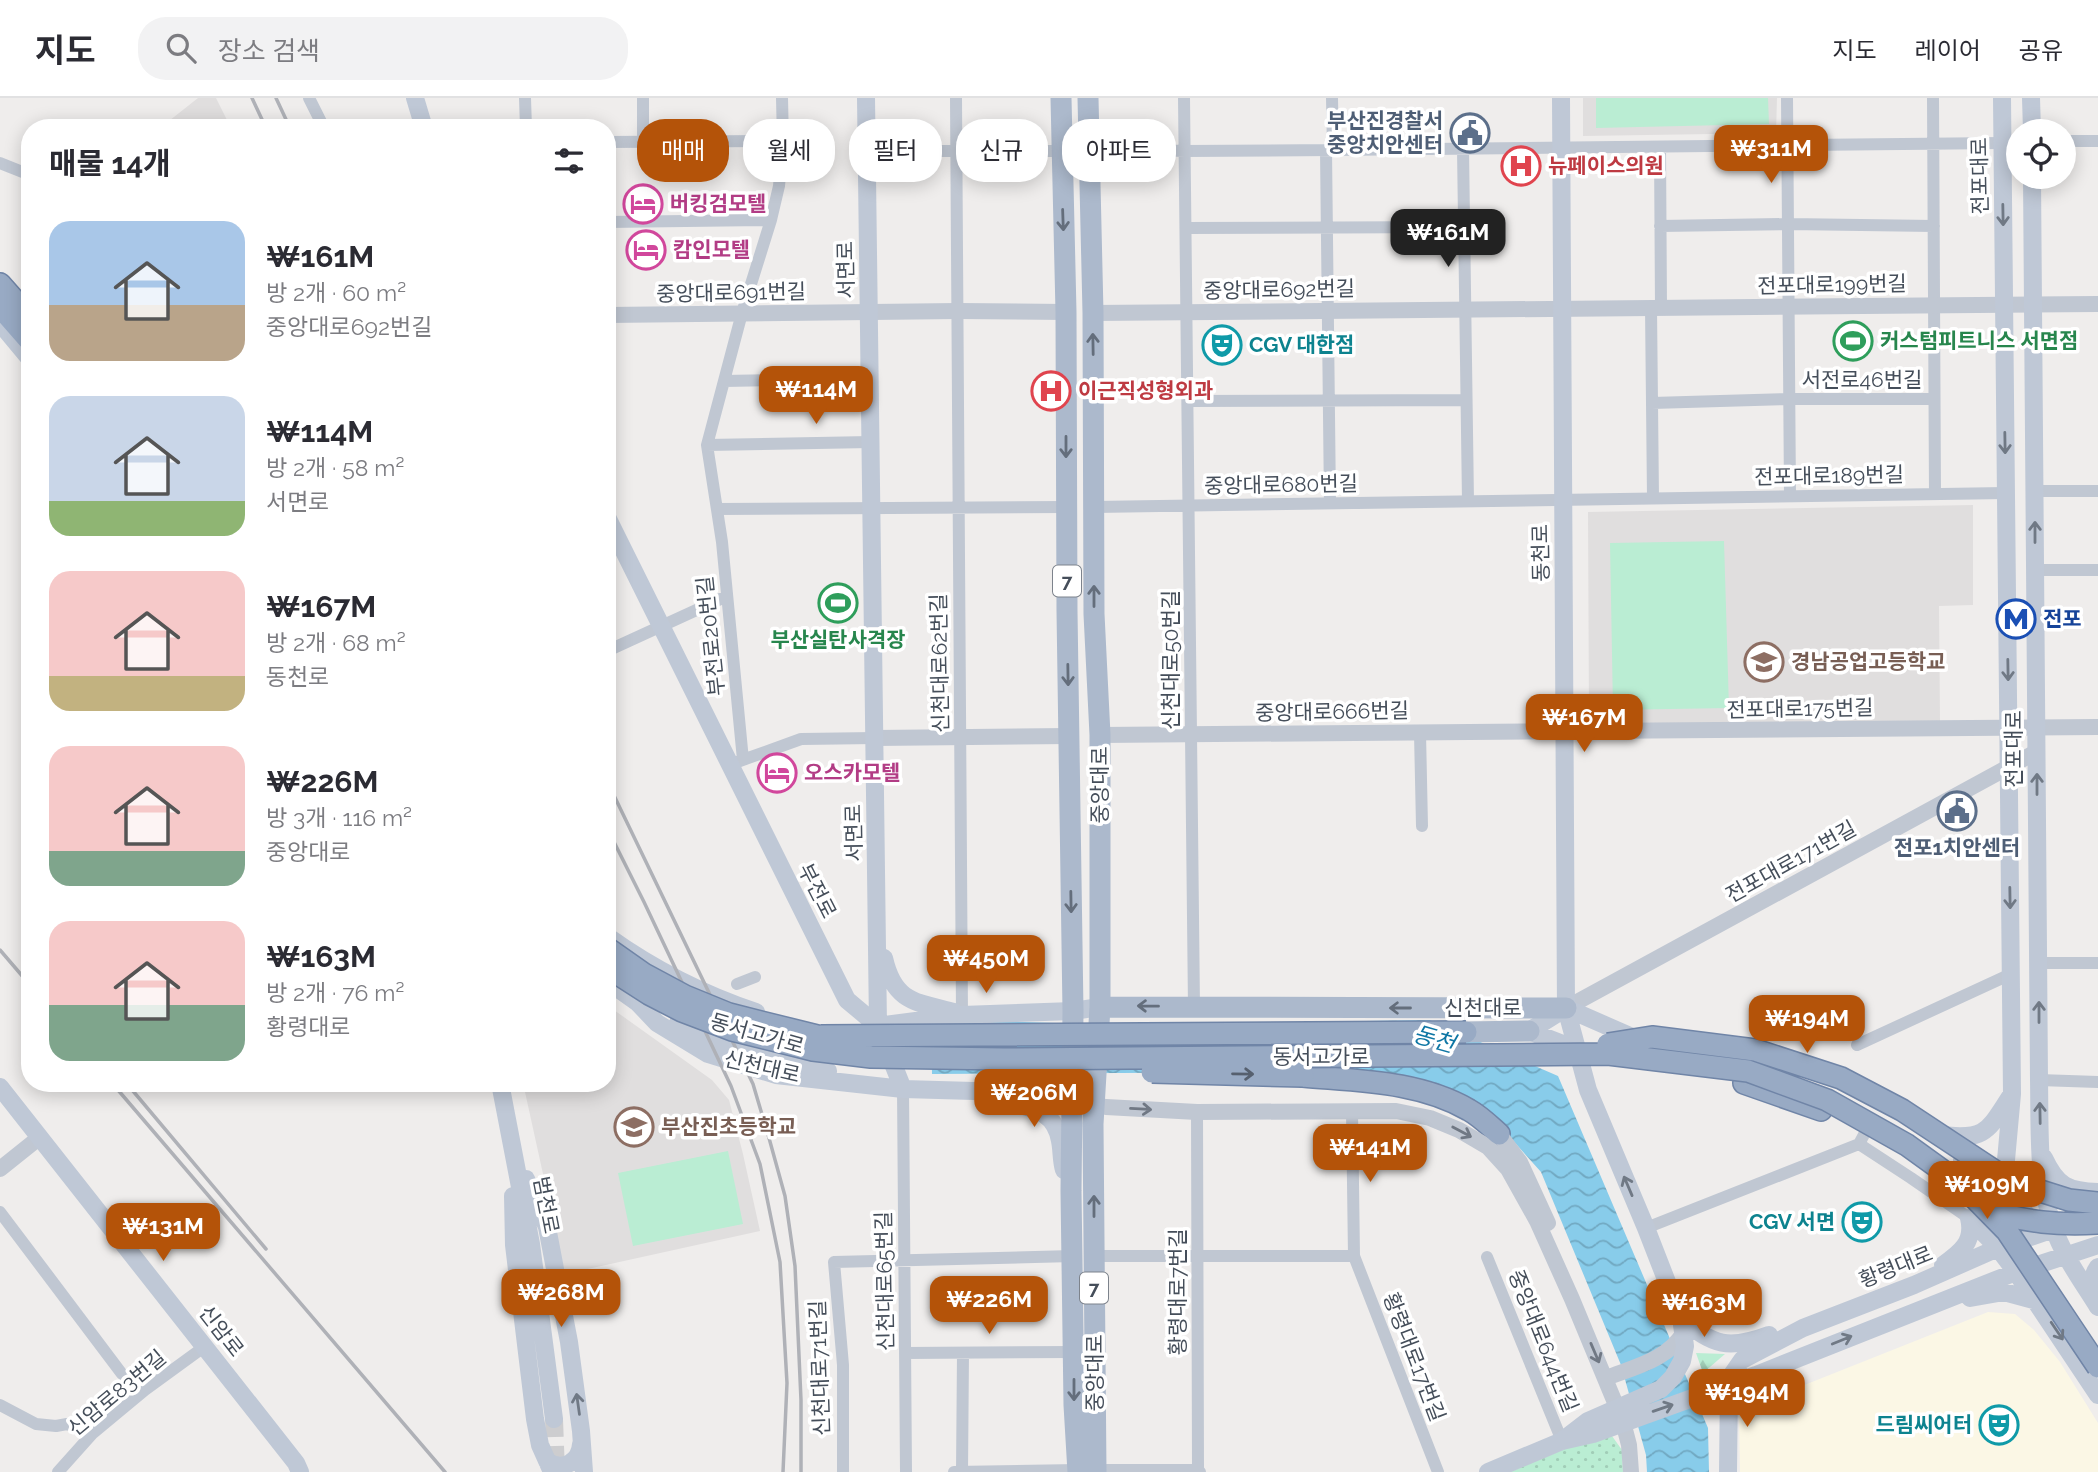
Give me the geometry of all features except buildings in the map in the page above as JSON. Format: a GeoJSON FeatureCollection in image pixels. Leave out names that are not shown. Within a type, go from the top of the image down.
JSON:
{"type":"FeatureCollection","features":[{"type":"Feature","properties":{"kind":"highway"},"geometry":{"type":"LineString","coordinates":[[0,284],[21,308]]}},
{"type":"Feature","properties":{"kind":"highway"},"geometry":{"type":"LineString","coordinates":[[0,307],[21,331]]}},
{"type":"Feature","properties":{"kind":"highway","name":"동서고가로"},"geometry":{"type":"LineString","coordinates":[[616,954],[643,974],[685,996],[729,1014],[817,1036],[873,1043],[974,1046],[1608,1044],[1752,1062],[1832,1090],[1914,1136],[1969,1177],[2016,1221],[2098,1343]]}},
{"type":"Feature","properties":{"kind":"highway","name":"동서고가로"},"geometry":{"type":"LineString","coordinates":[[616,973],[682,1011],[732,1030],[813,1050],[872,1057],[1004,1059],[1608,1055],[1748,1072],[1827,1100],[1907,1145],[1961,1184],[2007,1231],[2098,1367]]}},
{"type":"Feature","properties":{"kind":"highway"},"geometry":{"type":"LineString","coordinates":[[817,1036],[1466,1032]]}},
{"type":"Feature","properties":{"kind":"highway"},"geometry":{"type":"LineString","coordinates":[[1608,1044],[1652,1037],[1755,1050],[1841,1078],[1902,1110],[1996,1172],[2069,1200],[2098,1203]]}},
{"type":"Feature","properties":{"kind":"highway"},"geometry":{"type":"LineString","coordinates":[[1329,1057],[1384,1068],[1607,1067],[1675,1072],[1744,1083],[1821,1111],[1901,1154],[1972,1203],[1994,1212],[2038,1223],[2098,1223]]}},
{"type":"Feature","properties":{"kind":"highway"},"geometry":{"type":"LineString","coordinates":[[1004,1059],[1051,1069],[1303,1076],[1382,1083],[1412,1088],[1447,1099],[1472,1111],[1499,1134]]}},
{"type":"Feature","properties":{"kind":"main road"},"geometry":{"type":"LineString","coordinates":[[415,98],[421,119]]}},
{"type":"Feature","properties":{"kind":"main road","name":"서면로"},"geometry":{"type":"LineString","coordinates":[[866,98],[866,119]]}},
{"type":"Feature","properties":{"kind":"main road","name":"중앙대로"},"geometry":{"type":"LineString","coordinates":[[1061,98],[1066,312],[1073,1012],[1084,1103],[1087,1471]]}},
{"type":"Feature","properties":{"kind":"main road","name":"중앙대로"},"geometry":{"type":"LineString","coordinates":[[1088,98],[1088,119]]}},
{"type":"Feature","properties":{"kind":"main road","name":"동천로"},"geometry":{"type":"LineString","coordinates":[[1561,98],[1566,1008],[1588,1090],[1646,1228],[1681,1339]]}},
{"type":"Feature","properties":{"kind":"main road","name":"전포대로"},"geometry":{"type":"LineString","coordinates":[[2002,98],[2012,1094],[2003,1192],[2004,1246]]}},
{"type":"Feature","properties":{"kind":"main road"},"geometry":{"type":"LineString","coordinates":[[2031,98],[2032,119]]}},
{"type":"Feature","properties":{"kind":"main road","name":"서면로"},"geometry":{"type":"LineString","coordinates":[[867,182],[878,1026]]}},
{"type":"Feature","properties":{"kind":"main road","name":"중앙대로"},"geometry":{"type":"LineString","coordinates":[[1087,1471],[1074,1405],[1074,1352],[1084,1256],[1071,1191],[1100,1007],[1100,735],[1094,614],[1093,313],[1089,182]]}},
{"type":"Feature","properties":{"kind":"main road","name":"전포대로"},"geometry":{"type":"LineString","coordinates":[[2032,189],[2040,1149],[2049,1230]]}},
{"type":"Feature","properties":{"kind":"main road"},"geometry":{"type":"LineString","coordinates":[[0,272],[21,296]]}},
{"type":"Feature","properties":{"kind":"main road"},"geometry":{"type":"LineString","coordinates":[[0,323],[21,348]]}},
{"type":"Feature","properties":{"kind":"main road","name":"부전로"},"geometry":{"type":"LineString","coordinates":[[616,535],[661,626],[736,763],[847,1000],[878,1026]]}},
{"type":"Feature","properties":{"kind":"main road","name":"서면로"},"geometry":{"type":"LineString","coordinates":[[878,927],[887,972],[900,993],[924,1004],[962,1015]]}},
{"type":"Feature","properties":{"kind":"main road","name":"신천대로"},"geometry":{"type":"LineString","coordinates":[[616,942],[692,988],[737,1006],[778,1019],[835,1029],[962,1015],[1073,1012],[1100,1007],[1566,1008],[1643,1042],[1751,1057],[1837,1085],[1920,1131],[1965,1162],[2049,1230],[2065,1255]]}},
{"type":"Feature","properties":{"kind":"main road","name":"신천대로"},"geometry":{"type":"LineString","coordinates":[[616,987],[638,1003],[697,1033],[775,1058],[903,1089],[974,1091],[1084,1103]]}},
{"type":"Feature","properties":{"kind":"main road"},"geometry":{"type":"LineString","coordinates":[[1466,1032],[1529,1031],[1566,1008]]}},
{"type":"Feature","properties":{"kind":"main road"},"geometry":{"type":"LineString","coordinates":[[878,1026],[903,1089]]}},
{"type":"Feature","properties":{"kind":"main road","name":"신천대로"},"geometry":{"type":"LineString","coordinates":[[1529,1031],[1605,1061],[1746,1077],[1825,1105],[1863,1136],[1906,1150],[1945,1181],[2003,1192]]}},
{"type":"Feature","properties":{"kind":"main road","name":"신암로"},"geometry":{"type":"LineString","coordinates":[[0,1087],[296,1463],[300,1472]]}},
{"type":"Feature","properties":{"kind":"main road"},"geometry":{"type":"LineString","coordinates":[[974,1091],[991,1100],[1044,1112],[1054,1122],[1060,1137],[1063,1164],[1071,1191]]}},
{"type":"Feature","properties":{"kind":"main road","name":"범천로"},"geometry":{"type":"LineString","coordinates":[[502,1092],[531,1244],[554,1419]]}},
{"type":"Feature","properties":{"kind":"main road"},"geometry":{"type":"LineString","coordinates":[[1920,1131],[1965,1138],[1982,1133],[1992,1124],[2012,1094]]}},
{"type":"Feature","properties":{"kind":"main road"},"geometry":{"type":"LineString","coordinates":[[512,1147],[514,1245],[535,1419],[540,1445],[549,1467],[571,1463],[577,1458],[581,1449],[582,1431]]}},
{"type":"Feature","properties":{"kind":"main road"},"geometry":{"type":"LineString","coordinates":[[512,1147],[547,1227],[569,1342],[582,1431],[584,1472]]}},
{"type":"Feature","properties":{"kind":"main road"},"geometry":{"type":"LineString","coordinates":[[2040,1149],[2058,1182],[2068,1188],[2098,1192]]}},
{"type":"Feature","properties":{"kind":"main road","name":"황령대로"},"geometry":{"type":"LineString","coordinates":[[1729,1385],[1742,1360],[1803,1328],[1914,1285],[2004,1246],[2098,1216]]}},
{"type":"Feature","properties":{"kind":"main road"},"geometry":{"type":"LineString","coordinates":[[1969,1218],[2004,1246],[2016,1272],[2098,1395]]}},
{"type":"Feature","properties":{"kind":"main road"},"geometry":{"type":"LineString","coordinates":[[1914,1285],[1959,1254],[1972,1229],[1969,1218]]}},
{"type":"Feature","properties":{"kind":"main road"},"geometry":{"type":"LineString","coordinates":[[1620,1415],[1729,1385],[2016,1272],[2098,1245]]}},
{"type":"Feature","properties":{"kind":"main road"},"geometry":{"type":"LineString","coordinates":[[2065,1255],[2098,1306]]}},
{"type":"Feature","properties":{"kind":"main road"},"geometry":{"type":"LineString","coordinates":[[2098,1267],[2091,1288],[2098,1306]]}},
{"type":"Feature","properties":{"kind":"main road"},"geometry":{"type":"LineString","coordinates":[[1932,1304],[2004,1292],[2037,1301]]}},
{"type":"Feature","properties":{"kind":"main road"},"geometry":{"type":"LineString","coordinates":[[1488,1472],[1562,1440],[1593,1434],[1661,1389],[1673,1377],[1681,1339],[1706,1338],[1720,1344],[1734,1345],[1749,1343],[1782,1331],[1803,1328]]}},
{"type":"Feature","properties":{"kind":"main road"},"geometry":{"type":"LineString","coordinates":[[1728,1472],[1729,1385]]}},
{"type":"Feature","properties":{"kind":"street"},"geometry":{"type":"LineString","coordinates":[[309,98],[320,119]]}},
{"type":"Feature","properties":{"kind":"street"},"geometry":{"type":"LineString","coordinates":[[526,98],[526,119]]}},
{"type":"Feature","properties":{"kind":"street"},"geometry":{"type":"LineString","coordinates":[[643,98],[645,119]]}},
{"type":"Feature","properties":{"kind":"street","name":"부전로20번길"},"geometry":{"type":"LineString","coordinates":[[782,98],[782,119]]}},
{"type":"Feature","properties":{"kind":"street","name":"신천대로62번길"},"geometry":{"type":"LineString","coordinates":[[956,98],[956,119]]}},
{"type":"Feature","properties":{"kind":"street","name":"신천대로50번길"},"geometry":{"type":"LineString","coordinates":[[1184,98],[1194,1007]]}},
{"type":"Feature","properties":{"kind":"street"},"geometry":{"type":"LineString","coordinates":[[1329,503],[1327,229],[1332,98]]}},
{"type":"Feature","properties":{"kind":"street"},"geometry":{"type":"LineString","coordinates":[[1787,98],[1790,496]]}},
{"type":"Feature","properties":{"kind":"street","name":"서전로46번길"},"geometry":{"type":"LineString","coordinates":[[1933,98],[1935,494]]}},
{"type":"Feature","properties":{"kind":"street"},"geometry":{"type":"LineString","coordinates":[[2076,141],[2098,141]]}},
{"type":"Feature","properties":{"kind":"street"},"geometry":{"type":"LineString","coordinates":[[616,142],[637,142]]}},
{"type":"Feature","properties":{"kind":"street"},"geometry":{"type":"LineString","coordinates":[[1176,150],[2002,143]]}},
{"type":"Feature","properties":{"kind":"street"},"geometry":{"type":"LineString","coordinates":[[1653,498],[1652,402],[1660,226],[1660,147]]}},
{"type":"Feature","properties":{"kind":"street"},"geometry":{"type":"LineString","coordinates":[[1463,149],[1468,501]]}},
{"type":"Feature","properties":{"kind":"street"},"geometry":{"type":"LineString","coordinates":[[1048,151],[1061,151]]}},
{"type":"Feature","properties":{"kind":"street"},"geometry":{"type":"LineString","coordinates":[[0,163],[21,171]]}},
{"type":"Feature","properties":{"kind":"street","name":"부전로20번길"},"geometry":{"type":"LineString","coordinates":[[736,763],[727,596],[707,445],[779,182]]}},
{"type":"Feature","properties":{"kind":"street","name":"신천대로62번길"},"geometry":{"type":"LineString","coordinates":[[957,182],[962,1015]]}},
{"type":"Feature","properties":{"kind":"street"},"geometry":{"type":"LineString","coordinates":[[616,222],[771,220]]}},
{"type":"Feature","properties":{"kind":"street"},"geometry":{"type":"LineString","coordinates":[[1660,226],[1934,226]]}},
{"type":"Feature","properties":{"kind":"street"},"geometry":{"type":"LineString","coordinates":[[1186,228],[1464,227]]}},
{"type":"Feature","properties":{"kind":"street","name":"전포대로199번길"},"geometry":{"type":"LineString","coordinates":[[1563,308],[2098,304]]}},
{"type":"Feature","properties":{"kind":"street","name":"중앙대로692번길"},"geometry":{"type":"LineString","coordinates":[[1093,313],[1563,308]]}},
{"type":"Feature","properties":{"kind":"street","name":"중앙대로691번길"},"geometry":{"type":"LineString","coordinates":[[616,315],[1066,312]]}},
{"type":"Feature","properties":{"kind":"street"},"geometry":{"type":"LineString","coordinates":[[724,381],[870,378]]}},
{"type":"Feature","properties":{"kind":"street","name":"서전로46번길"},"geometry":{"type":"LineString","coordinates":[[1652,402],[1934,399]]}},
{"type":"Feature","properties":{"kind":"street"},"geometry":{"type":"LineString","coordinates":[[1188,401],[1466,400]]}},
{"type":"Feature","properties":{"kind":"street"},"geometry":{"type":"LineString","coordinates":[[707,445],[871,442]]}},
{"type":"Feature","properties":{"kind":"street"},"geometry":{"type":"LineString","coordinates":[[2035,491],[2098,491]]}},
{"type":"Feature","properties":{"kind":"street","name":"전포대로189번길"},"geometry":{"type":"LineString","coordinates":[[1563,500],[2006,493]]}},
{"type":"Feature","properties":{"kind":"street","name":"중앙대로680번길"},"geometry":{"type":"LineString","coordinates":[[1095,507],[1563,500]]}},
{"type":"Feature","properties":{"kind":"street"},"geometry":{"type":"LineString","coordinates":[[717,509],[1067,507]]}},
{"type":"Feature","properties":{"kind":"street"},"geometry":{"type":"LineString","coordinates":[[2035,570],[2098,570]]}},
{"type":"Feature","properties":{"kind":"street"},"geometry":{"type":"LineString","coordinates":[[616,647],[727,596]]}},
{"type":"Feature","properties":{"kind":"street","name":"전포대로175번길"},"geometry":{"type":"LineString","coordinates":[[1564,732],[2098,727]]}},
{"type":"Feature","properties":{"kind":"street","name":"중앙대로666번길"},"geometry":{"type":"LineString","coordinates":[[1100,735],[1564,732]]}},
{"type":"Feature","properties":{"kind":"street"},"geometry":{"type":"LineString","coordinates":[[1420,733],[1422,826]]}},
{"type":"Feature","properties":{"kind":"street"},"geometry":{"type":"LineString","coordinates":[[736,763],[801,739],[1069,736]]}},
{"type":"Feature","properties":{"kind":"street","name":"전포대로171번길"},"geometry":{"type":"LineString","coordinates":[[1566,1008],[2036,752]]}},
{"type":"Feature","properties":{"kind":"street"},"geometry":{"type":"LineString","coordinates":[[2038,963],[2098,964]]}},
{"type":"Feature","properties":{"kind":"street"},"geometry":{"type":"LineString","coordinates":[[1857,1045],[2011,974]]}},
{"type":"Feature","properties":{"kind":"street"},"geometry":{"type":"LineString","coordinates":[[737,984],[755,977]]}},
{"type":"Feature","properties":{"kind":"street"},"geometry":{"type":"LineString","coordinates":[[2039,1080],[2098,1082]]}},
{"type":"Feature","properties":{"kind":"street","name":"신천대로65번길"},"geometry":{"type":"LineString","coordinates":[[903,1089],[906,1472]]}},
{"type":"Feature","properties":{"kind":"street"},"geometry":{"type":"LineString","coordinates":[[1084,1103],[1197,1112],[1396,1111],[1430,1118],[1459,1130],[1488,1147],[1508,1169],[1537,1221],[1572,1299]]}},
{"type":"Feature","properties":{"kind":"street","name":"황령대로17번길"},"geometry":{"type":"LineString","coordinates":[[1352,1111],[1353,1256],[1438,1472]]}},
{"type":"Feature","properties":{"kind":"street","name":"황령대로7번길"},"geometry":{"type":"LineString","coordinates":[[1197,1112],[1199,1471]]}},
{"type":"Feature","properties":{"kind":"street"},"geometry":{"type":"LineString","coordinates":[[1499,1134],[1520,1162],[1542,1208],[1561,1258],[1572,1299]]}},
{"type":"Feature","properties":{"kind":"street"},"geometry":{"type":"LineString","coordinates":[[1646,1228],[1863,1136],[1911,1178],[1969,1218]]}},
{"type":"Feature","properties":{"kind":"street"},"geometry":{"type":"LineString","coordinates":[[0,1169],[40,1137]]}},
{"type":"Feature","properties":{"kind":"street"},"geometry":{"type":"LineString","coordinates":[[0,1212],[122,1374]]}},
{"type":"Feature","properties":{"kind":"street"},"geometry":{"type":"LineString","coordinates":[[904,1261],[1084,1256],[1353,1256]]}},
{"type":"Feature","properties":{"kind":"street","name":"중앙대로644번길"},"geometry":{"type":"LineString","coordinates":[[1487,1257],[1562,1440]]}},
{"type":"Feature","properties":{"kind":"street","name":"신천대로71번길"},"geometry":{"type":"LineString","coordinates":[[843,1472],[843,1364],[834,1262],[904,1261]]}},
{"type":"Feature","properties":{"kind":"street","name":"중앙대로644번길"},"geometry":{"type":"LineString","coordinates":[[1572,1299],[1611,1376],[1629,1445],[1631,1472]]}},
{"type":"Feature","properties":{"kind":"street"},"geometry":{"type":"LineString","coordinates":[[1611,1376],[1663,1355],[1681,1339]]}},
{"type":"Feature","properties":{"kind":"street","name":"신암로83번길"},"geometry":{"type":"LineString","coordinates":[[58,1472],[92,1434],[145,1390],[204,1347]]}},
{"type":"Feature","properties":{"kind":"street","name":"중앙대로"},"geometry":{"type":"LineString","coordinates":[[905,1353],[1074,1352]]}},
{"type":"Feature","properties":{"kind":"street"},"geometry":{"type":"LineString","coordinates":[[962,1353],[962,1472]]}},
{"type":"Feature","properties":{"kind":"street"},"geometry":{"type":"LineString","coordinates":[[0,1405],[36,1424],[67,1424],[92,1434]]}},
{"type":"Feature","properties":{"kind":"street"},"geometry":{"type":"LineString","coordinates":[[954,1472],[1199,1471]]}},
{"type":"Feature","properties":{"kind":"shaded area"},"geometry":{"type":"Polygon","coordinates":[[[198,98],[216,98],[226,119],[171,119],[198,98]]]}},
{"type":"Feature","properties":{"kind":"shaded area"},"geometry":{"type":"Polygon","coordinates":[[[1583,98],[1777,98],[1776,133],[1583,136],[1583,98]]]}},
{"type":"Feature","properties":{"kind":"shaded area","name":"경남공업고등학교"},"geometry":{"type":"Polygon","coordinates":[[[1973,505],[1973,605],[1939,606],[1940,721],[1591,725],[1588,512],[1973,505]]]}},
{"type":"Feature","properties":{"kind":"shaded area","name":"부산진초등학교"},"geometry":{"type":"Polygon","coordinates":[[[616,1011],[712,1080],[729,1100],[760,1231],[565,1274],[525,1092],[616,1092],[616,1011]]]}},
{"type":"Feature","properties":{"kind":"shaded area"},"geometry":{"type":"Polygon","coordinates":[[[1988,1312],[2015,1314],[2034,1330],[2060,1362],[2098,1423],[2098,1472],[1740,1472],[1739,1411],[1988,1312]]]}},
{"type":"Feature","properties":{"kind":"green space"},"geometry":{"type":"Polygon","coordinates":[[[1596,98],[1768,98],[1769,124],[1596,128],[1596,98]]]}},
{"type":"Feature","properties":{"kind":"green space"},"geometry":{"type":"Polygon","coordinates":[[[1724,541],[1729,708],[1613,710],[1610,543],[1724,541]]]}},
{"type":"Feature","properties":{"kind":"green space"},"geometry":{"type":"Polygon","coordinates":[[[728,1151],[743,1224],[633,1246],[618,1173],[728,1151]]]}},
{"type":"Feature","properties":{"kind":"green space"},"geometry":{"type":"Polygon","coordinates":[[[1696,1353],[1725,1354],[1703,1373],[1696,1353]]]}},
{"type":"Feature","properties":{"kind":"green space"},"geometry":{"type":"Polygon","coordinates":[[[1612,1436],[1622,1450],[1623,1472],[1510,1472],[1586,1440],[1612,1436]]]}},
{"type":"Feature","properties":{"kind":"water","name":"동천"},"geometry":{"type":"Polygon","coordinates":[[[931,1019],[1119,1025],[1430,1020],[1558,1076],[1708,1428],[1709,1472],[1647,1472],[1646,1455],[1621,1365],[1541,1172],[1509,1136],[1481,1111],[1311,1072],[932,1074],[931,1019]]]}},
{"type":"Feature","properties":{"kind":"tunnel"},"geometry":{"type":"LineString","coordinates":[[554,1419],[556,1472]]}},
{"type":"Feature","properties":{"kind":"railway"},"geometry":{"type":"LineString","coordinates":[[252,98],[262,119]]}},
{"type":"Feature","properties":{"kind":"railway"},"geometry":{"type":"LineString","coordinates":[[276,98],[286,119]]}},
{"type":"Feature","properties":{"kind":"railway"},"geometry":{"type":"LineString","coordinates":[[616,800],[753,1084],[785,1196],[795,1266],[801,1472]]}},
{"type":"Feature","properties":{"kind":"railway"},"geometry":{"type":"LineString","coordinates":[[616,846],[731,1086],[760,1164],[780,1262],[787,1383],[783,1472]]}},
{"type":"Feature","properties":{"kind":"railway"},"geometry":{"type":"LineString","coordinates":[[0,950],[21,974]]}},
{"type":"Feature","properties":{"kind":"railway"},"geometry":{"type":"LineString","coordinates":[[120,1092],[445,1472]]}},
{"type":"Feature","properties":{"kind":"railway"},"geometry":{"type":"LineString","coordinates":[[134,1092],[266,1249]]}},
{"type":"Feature","properties":{"kind":"place","name":"부산진경찰서 중앙치안센터"},"geometry":{"type":"Point","coordinates":[1470,133]}},
{"type":"Feature","properties":{"kind":"place","name":"뉴페이스의원"},"geometry":{"type":"Point","coordinates":[1521,166]}},
{"type":"Feature","properties":{"kind":"place","name":"버킹검모텔"},"geometry":{"type":"Point","coordinates":[643,204]}},
{"type":"Feature","properties":{"kind":"place","name":"캄인모텔"},"geometry":{"type":"Point","coordinates":[646,250]}},
{"type":"Feature","properties":{"kind":"place","name":"커스텀피트니스 서면점"},"geometry":{"type":"Point","coordinates":[1853,341]}},
{"type":"Feature","properties":{"kind":"place","name":"CGV 대한점"},"geometry":{"type":"Point","coordinates":[1222,345]}},
{"type":"Feature","properties":{"kind":"place","name":"이근직성형외과"},"geometry":{"type":"Point","coordinates":[1051,391]}},
{"type":"Feature","properties":{"kind":"place","name":"부산실탄사격장"},"geometry":{"type":"Point","coordinates":[838,603]}},
{"type":"Feature","properties":{"kind":"place","name":"전포"},"geometry":{"type":"Point","coordinates":[2016,619]}},
{"type":"Feature","properties":{"kind":"place","name":"경남공업고등학교"},"geometry":{"type":"Point","coordinates":[1764,662]}},
{"type":"Feature","properties":{"kind":"place","name":"오스카모텔"},"geometry":{"type":"Point","coordinates":[777,773]}},
{"type":"Feature","properties":{"kind":"place","name":"전포1치안센터"},"geometry":{"type":"Point","coordinates":[1957,811]}},
{"type":"Feature","properties":{"kind":"place","name":"부산진초등학교"},"geometry":{"type":"Point","coordinates":[634,1127]}},
{"type":"Feature","properties":{"kind":"place","name":"CGV 서면"},"geometry":{"type":"Point","coordinates":[1862,1222]}},
{"type":"Feature","properties":{"kind":"place","name":"드림씨어터"},"geometry":{"type":"Point","coordinates":[1999,1425]}}]}
